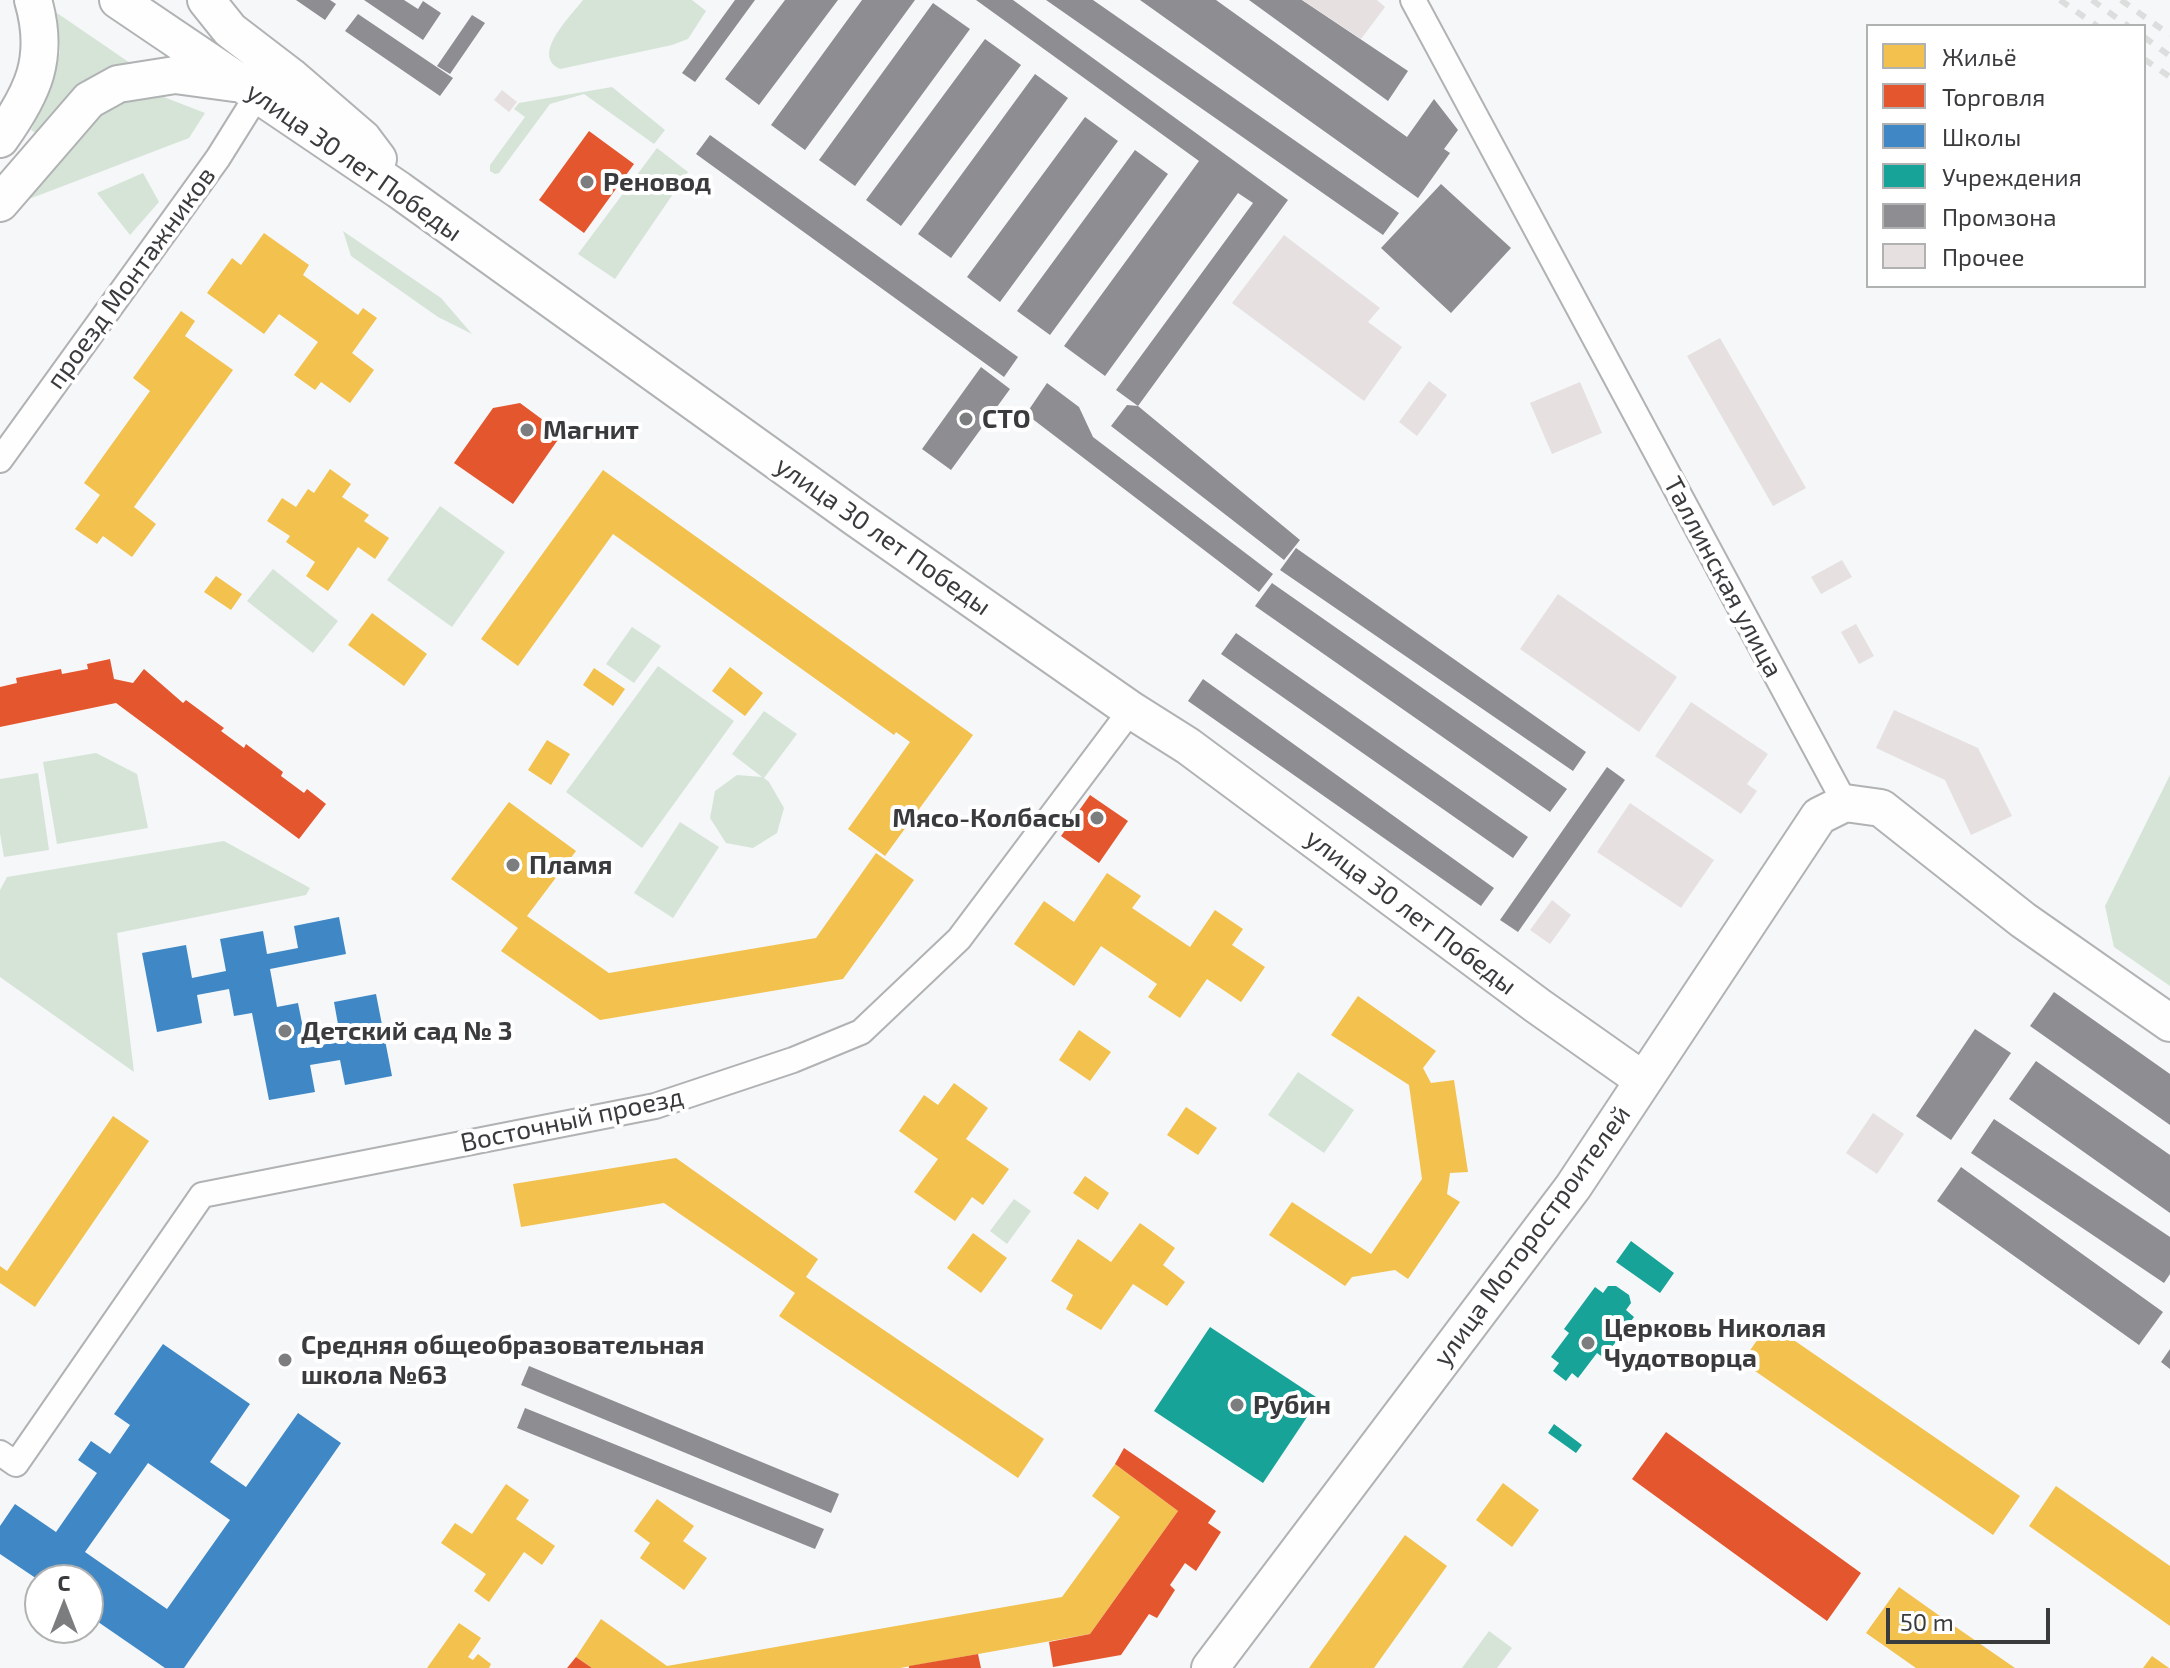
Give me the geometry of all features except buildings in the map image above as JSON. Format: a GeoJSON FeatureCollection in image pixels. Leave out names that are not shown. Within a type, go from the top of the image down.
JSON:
{"type":"FeatureCollection","features":[{"type":"Feature","properties":{"kind":"street"},"geometry":{"type":"LineString","coordinates":[[0,139],[23,107],[38,71],[39,35],[33,0]]}},
{"type":"Feature","properties":{"kind":"street","name":"улица 30 лет Победы"},"geometry":{"type":"LineString","coordinates":[[118,0],[399,190],[843,509],[1131,710],[1188,746],[1538,1006],[1643,1080]]}},
{"type":"Feature","properties":{"kind":"street"},"geometry":{"type":"LineString","coordinates":[[206,0],[230,30],[290,76],[363,139],[399,190]]}},
{"type":"Feature","properties":{"kind":"street","name":"Таллинская улица"},"geometry":{"type":"LineString","coordinates":[[1413,0],[1845,803]]}},
{"type":"Feature","properties":{"kind":"street"},"geometry":{"type":"LineString","coordinates":[[0,203],[89,100],[118,84],[175,75],[249,89]]}},
{"type":"Feature","properties":{"kind":"street","name":"проезд Монтажников"},"geometry":{"type":"LineString","coordinates":[[0,460],[218,158],[249,89]]}},
{"type":"Feature","properties":{"kind":"street","name":"Восточный проезд"},"geometry":{"type":"LineString","coordinates":[[0,1453],[16,1464],[202,1195],[655,1106],[793,1060],[861,1032],[959,939],[1131,710]]}},
{"type":"Feature","properties":{"kind":"street"},"geometry":{"type":"LineString","coordinates":[[1845,803],[1881,808],[2023,920],[2170,1023]]}},
{"type":"Feature","properties":{"kind":"street","name":"улица Моторостроителей"},"geometry":{"type":"LineString","coordinates":[[1210,1668],[1573,1187],[1819,816],[1845,803]]}},
{"type":"Feature","properties":{"kind":"green space"},"geometry":{"type":"Polygon","coordinates":[[[583,0],[692,0],[706,11],[688,39],[560,69],[552,63],[549,55],[551,45],[583,0]]]}},
{"type":"Feature","properties":{"kind":"green space"},"geometry":{"type":"Polygon","coordinates":[[[57,13],[133,65],[73,94],[36,133],[31,130],[51,85],[60,52],[57,13]]]}},
{"type":"Feature","properties":{"kind":"green space"},"geometry":{"type":"Polygon","coordinates":[[[612,87],[665,130],[654,144],[584,94],[550,104],[499,173],[490,171],[490,165],[525,117],[514,109],[519,103],[612,87]]]}},
{"type":"Feature","properties":{"kind":"green space"},"geometry":{"type":"Polygon","coordinates":[[[156,94],[205,113],[189,138],[16,204],[93,114],[118,98],[156,94]]]}},
{"type":"Feature","properties":{"kind":"green space"},"geometry":{"type":"Polygon","coordinates":[[[657,148],[688,172],[615,279],[578,254],[657,148]]]}},
{"type":"Feature","properties":{"kind":"green space"},"geometry":{"type":"Polygon","coordinates":[[[143,173],[159,202],[130,235],[97,193],[143,173]]]}},
{"type":"Feature","properties":{"kind":"green space"},"geometry":{"type":"Polygon","coordinates":[[[343,231],[441,298],[472,334],[438,317],[351,256],[343,231]]]}},
{"type":"Feature","properties":{"kind":"green space"},"geometry":{"type":"Polygon","coordinates":[[[440,506],[505,552],[452,627],[387,580],[440,506]]]}},
{"type":"Feature","properties":{"kind":"green space"},"geometry":{"type":"Polygon","coordinates":[[[273,569],[338,621],[313,653],[247,601],[273,569]]]}},
{"type":"Feature","properties":{"kind":"green space"},"geometry":{"type":"Polygon","coordinates":[[[632,627],[661,646],[634,683],[606,664],[632,627]]]}},
{"type":"Feature","properties":{"kind":"green space"},"geometry":{"type":"Polygon","coordinates":[[[658,666],[734,721],[642,848],[566,792],[658,666]]]}},
{"type":"Feature","properties":{"kind":"green space"},"geometry":{"type":"Polygon","coordinates":[[[764,711],[797,734],[764,778],[784,808],[777,833],[753,848],[726,843],[710,818],[715,791],[737,775],[762,777],[732,754],[764,711]]]}},
{"type":"Feature","properties":{"kind":"green space"},"geometry":{"type":"Polygon","coordinates":[[[96,753],[137,774],[148,828],[57,844],[43,762],[96,753]]]}},
{"type":"Feature","properties":{"kind":"green space"},"geometry":{"type":"Polygon","coordinates":[[[38,773],[49,850],[4,857],[0,834],[0,779],[38,773]]]}},
{"type":"Feature","properties":{"kind":"green space"},"geometry":{"type":"Polygon","coordinates":[[[2170,775],[2170,986],[2114,947],[2105,906],[2170,775]]]}},
{"type":"Feature","properties":{"kind":"green space"},"geometry":{"type":"Polygon","coordinates":[[[680,822],[719,847],[673,918],[634,893],[680,822]]]}},
{"type":"Feature","properties":{"kind":"green space"},"geometry":{"type":"Polygon","coordinates":[[[224,841],[310,888],[306,895],[117,933],[134,1072],[0,977],[0,890],[7,877],[224,841]]]}},
{"type":"Feature","properties":{"kind":"green space"},"geometry":{"type":"Polygon","coordinates":[[[1298,1072],[1354,1110],[1324,1153],[1268,1115],[1298,1072]]]}},
{"type":"Feature","properties":{"kind":"green space"},"geometry":{"type":"Polygon","coordinates":[[[1014,1199],[1031,1211],[1007,1244],[990,1231],[1014,1199]]]}},
{"type":"Feature","properties":{"kind":"green space"},"geometry":{"type":"Polygon","coordinates":[[[1489,1631],[1512,1648],[1497,1668],[1462,1668],[1489,1631]]]}},
{"type":"Feature","properties":{"kind":"railway"},"geometry":{"type":"LineString","coordinates":[[2060,0],[2094,24]]}},
{"type":"Feature","properties":{"kind":"railway"},"geometry":{"type":"LineString","coordinates":[[2092,0],[2125,24]]}},
{"type":"Feature","properties":{"kind":"railway"},"geometry":{"type":"LineString","coordinates":[[2121,0],[2170,35]]}},
{"type":"Feature","properties":{"kind":"railway"},"geometry":{"type":"LineString","coordinates":[[2146,38],[2170,56]]}},
{"type":"Feature","properties":{"kind":"railway"},"geometry":{"type":"LineString","coordinates":[[2146,60],[2170,77]]}},
{"type":"Feature","properties":{"kind":"place","name":"Реновод"},"geometry":{"type":"Point","coordinates":[587,182]}},
{"type":"Feature","properties":{"kind":"place","name":"СТО"},"geometry":{"type":"Point","coordinates":[966,419]}},
{"type":"Feature","properties":{"kind":"place","name":"Магнит"},"geometry":{"type":"Point","coordinates":[527,430]}},
{"type":"Feature","properties":{"kind":"place","name":"Мясо-Колбасы"},"geometry":{"type":"Point","coordinates":[1097,818]}},
{"type":"Feature","properties":{"kind":"place","name":"Пламя"},"geometry":{"type":"Point","coordinates":[513,865]}},
{"type":"Feature","properties":{"kind":"place","name":"Детский сад № 3"},"geometry":{"type":"Point","coordinates":[285,1031]}},
{"type":"Feature","properties":{"kind":"place","name":"Церковь Николая Чудотворца"},"geometry":{"type":"Point","coordinates":[1588,1343]}},
{"type":"Feature","properties":{"kind":"place","name":"Средняя общеобразовательная школа №63"},"geometry":{"type":"Point","coordinates":[285,1360]}},
{"type":"Feature","properties":{"kind":"place","name":"Рубин"},"geometry":{"type":"Point","coordinates":[1237,1405]}}]}
